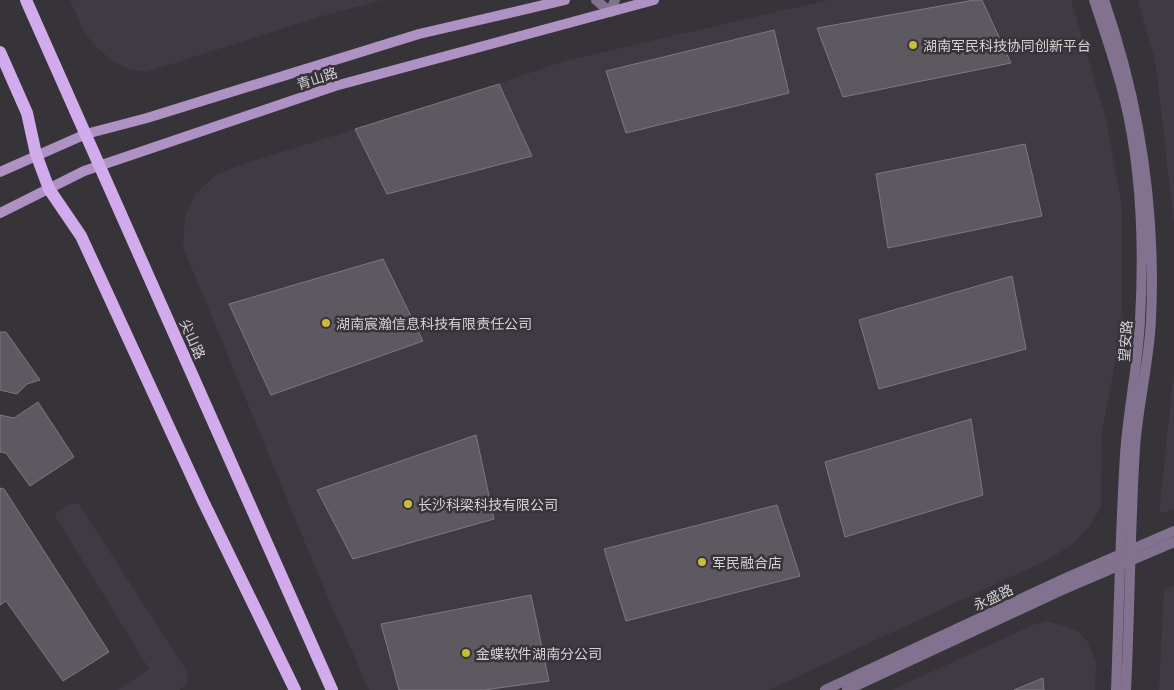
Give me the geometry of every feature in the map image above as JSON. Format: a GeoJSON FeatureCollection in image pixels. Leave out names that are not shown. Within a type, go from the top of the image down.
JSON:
{"type":"FeatureCollection","features":[{"type":"Feature","properties":{"kind":"main road","name":"尖山路"},"geometry":{"type":"LineString","coordinates":[[26,0],[332,690]]}},
{"type":"Feature","properties":{"kind":"main road","name":"青山路"},"geometry":{"type":"LineString","coordinates":[[0,172],[36,154],[86,134],[148,118],[419,34],[565,0]]}},
{"type":"Feature","properties":{"kind":"main road","name":"青山路"},"geometry":{"type":"LineString","coordinates":[[0,213],[100,166],[335,86],[654,0]]}},
{"type":"Feature","properties":{"kind":"main road"},"geometry":{"type":"LineString","coordinates":[[0,52],[27,114],[36,154],[49,189],[81,236],[203,501],[294,690]]}},
{"type":"Feature","properties":{"kind":"street"},"geometry":{"type":"LineString","coordinates":[[596,0],[610,12],[615,0]]}},
{"type":"Feature","properties":{"kind":"street","name":"望安路"},"geometry":{"type":"LineString","coordinates":[[1094,0],[1125,102],[1136,169],[1142,239],[1140,319],[1135,385],[1126,445],[1120,554],[1116,690]]}},
{"type":"Feature","properties":{"kind":"street","name":"望安路"},"geometry":{"type":"LineString","coordinates":[[1104,0],[1116,34],[1133,100],[1146,168],[1152,240],[1151,321],[1135,445],[1126,690]]}},
{"type":"Feature","properties":{"kind":"street","name":"永盛路"},"geometry":{"type":"LineString","coordinates":[[826,690],[1120,554],[1174,531]]}},
{"type":"Feature","properties":{"kind":"street","name":"永盛路"},"geometry":{"type":"LineString","coordinates":[[847,690],[1174,542]]}},
{"type":"Feature","properties":{"kind":"shaded area"},"geometry":{"type":"Polygon","coordinates":[[[70,0],[382,0],[323,16],[146,72],[131,70],[114,62],[97,48],[84,32],[70,0]]]}},
{"type":"Feature","properties":{"kind":"shaded area"},"geometry":{"type":"Polygon","coordinates":[[[828,0],[1071,0],[1106,119],[1122,207],[1122,328],[1102,430],[1101,507],[1090,526],[1073,544],[1049,559],[769,690],[369,690],[325,591],[183,247],[185,216],[196,193],[217,174],[252,161],[459,97],[565,61],[828,0]]]}},
{"type":"Feature","properties":{"kind":"shaded area"},"geometry":{"type":"Polygon","coordinates":[[[1138,0],[1174,0],[1174,225],[1156,65],[1138,0]]]}},
{"type":"Feature","properties":{"kind":"shaded area"},"geometry":{"type":"Polygon","coordinates":[[[1174,370],[1174,509],[1159,514],[1174,370]]]}},
{"type":"Feature","properties":{"kind":"shaded area"},"geometry":{"type":"Polygon","coordinates":[[[71,503],[79,504],[188,673],[186,685],[179,690],[118,690],[149,669],[54,514],[71,503]]]}},
{"type":"Feature","properties":{"kind":"shaded area"},"geometry":{"type":"Polygon","coordinates":[[[1174,585],[1174,690],[1159,690],[1164,589],[1174,585]]]}},
{"type":"Feature","properties":{"kind":"shaded area"},"geometry":{"type":"Polygon","coordinates":[[[1047,621],[1079,632],[1087,641],[1096,662],[1095,690],[892,690],[1033,625],[1047,621]]]}},
{"type":"Feature","properties":{"kind":"building","name":"湖南军民科技协同创新平台"},"geometry":{"type":"Polygon","coordinates":[[[982,0],[1011,63],[843,97],[817,28],[982,0]]]}},
{"type":"Feature","properties":{"kind":"building"},"geometry":{"type":"Polygon","coordinates":[[[774,30],[789,93],[626,133],[606,71],[774,30]]]}},
{"type":"Feature","properties":{"kind":"building"},"geometry":{"type":"Polygon","coordinates":[[[499,84],[532,156],[387,194],[355,129],[499,84]]]}},
{"type":"Feature","properties":{"kind":"building"},"geometry":{"type":"Polygon","coordinates":[[[1025,144],[1042,216],[888,248],[876,174],[1025,144]]]}},
{"type":"Feature","properties":{"kind":"building","name":"湖南宸瀚信息科技有限责任公司"},"geometry":{"type":"Polygon","coordinates":[[[383,259],[423,341],[271,395],[229,304],[383,259]]]}},
{"type":"Feature","properties":{"kind":"building"},"geometry":{"type":"Polygon","coordinates":[[[1012,276],[1026,349],[879,389],[859,320],[1012,276]]]}},
{"type":"Feature","properties":{"kind":"building"},"geometry":{"type":"Polygon","coordinates":[[[0,332],[6,332],[40,380],[27,384],[17,394],[0,390],[0,332]]]}},
{"type":"Feature","properties":{"kind":"building"},"geometry":{"type":"Polygon","coordinates":[[[38,402],[74,457],[30,486],[6,453],[0,452],[0,415],[14,418],[38,402]]]}},
{"type":"Feature","properties":{"kind":"building"},"geometry":{"type":"Polygon","coordinates":[[[971,419],[983,495],[845,537],[825,462],[971,419]]]}},
{"type":"Feature","properties":{"kind":"building","name":"长沙科梁科技有限公司"},"geometry":{"type":"Polygon","coordinates":[[[476,435],[494,519],[353,559],[317,490],[476,435]]]}},
{"type":"Feature","properties":{"kind":"building"},"geometry":{"type":"Polygon","coordinates":[[[0,488],[4,489],[109,652],[63,681],[6,601],[0,605],[0,488]]]}},
{"type":"Feature","properties":{"kind":"building","name":"军民融合店"},"geometry":{"type":"Polygon","coordinates":[[[777,505],[800,576],[626,621],[604,549],[777,505]]]}},
{"type":"Feature","properties":{"kind":"building","name":"金蝶软件湖南分公司"},"geometry":{"type":"Polygon","coordinates":[[[531,595],[549,681],[484,690],[399,690],[381,624],[531,595]]]}},
{"type":"Feature","properties":{"kind":"building"},"geometry":{"type":"Polygon","coordinates":[[[1043,678],[1044,690],[1014,690],[1043,678]]]}},
{"type":"Feature","properties":{"kind":"place","name":"湖南军民科技协同创新平台"},"geometry":{"type":"Point","coordinates":[913,45]}},
{"type":"Feature","properties":{"kind":"place","name":"湖南宸瀚信息科技有限责任公司"},"geometry":{"type":"Point","coordinates":[326,323]}},
{"type":"Feature","properties":{"kind":"place","name":"长沙科梁科技有限公司"},"geometry":{"type":"Point","coordinates":[408,504]}},
{"type":"Feature","properties":{"kind":"place","name":"军民融合店"},"geometry":{"type":"Point","coordinates":[702,562]}},
{"type":"Feature","properties":{"kind":"place","name":"金蝶软件湖南分公司"},"geometry":{"type":"Point","coordinates":[466,653]}}]}
